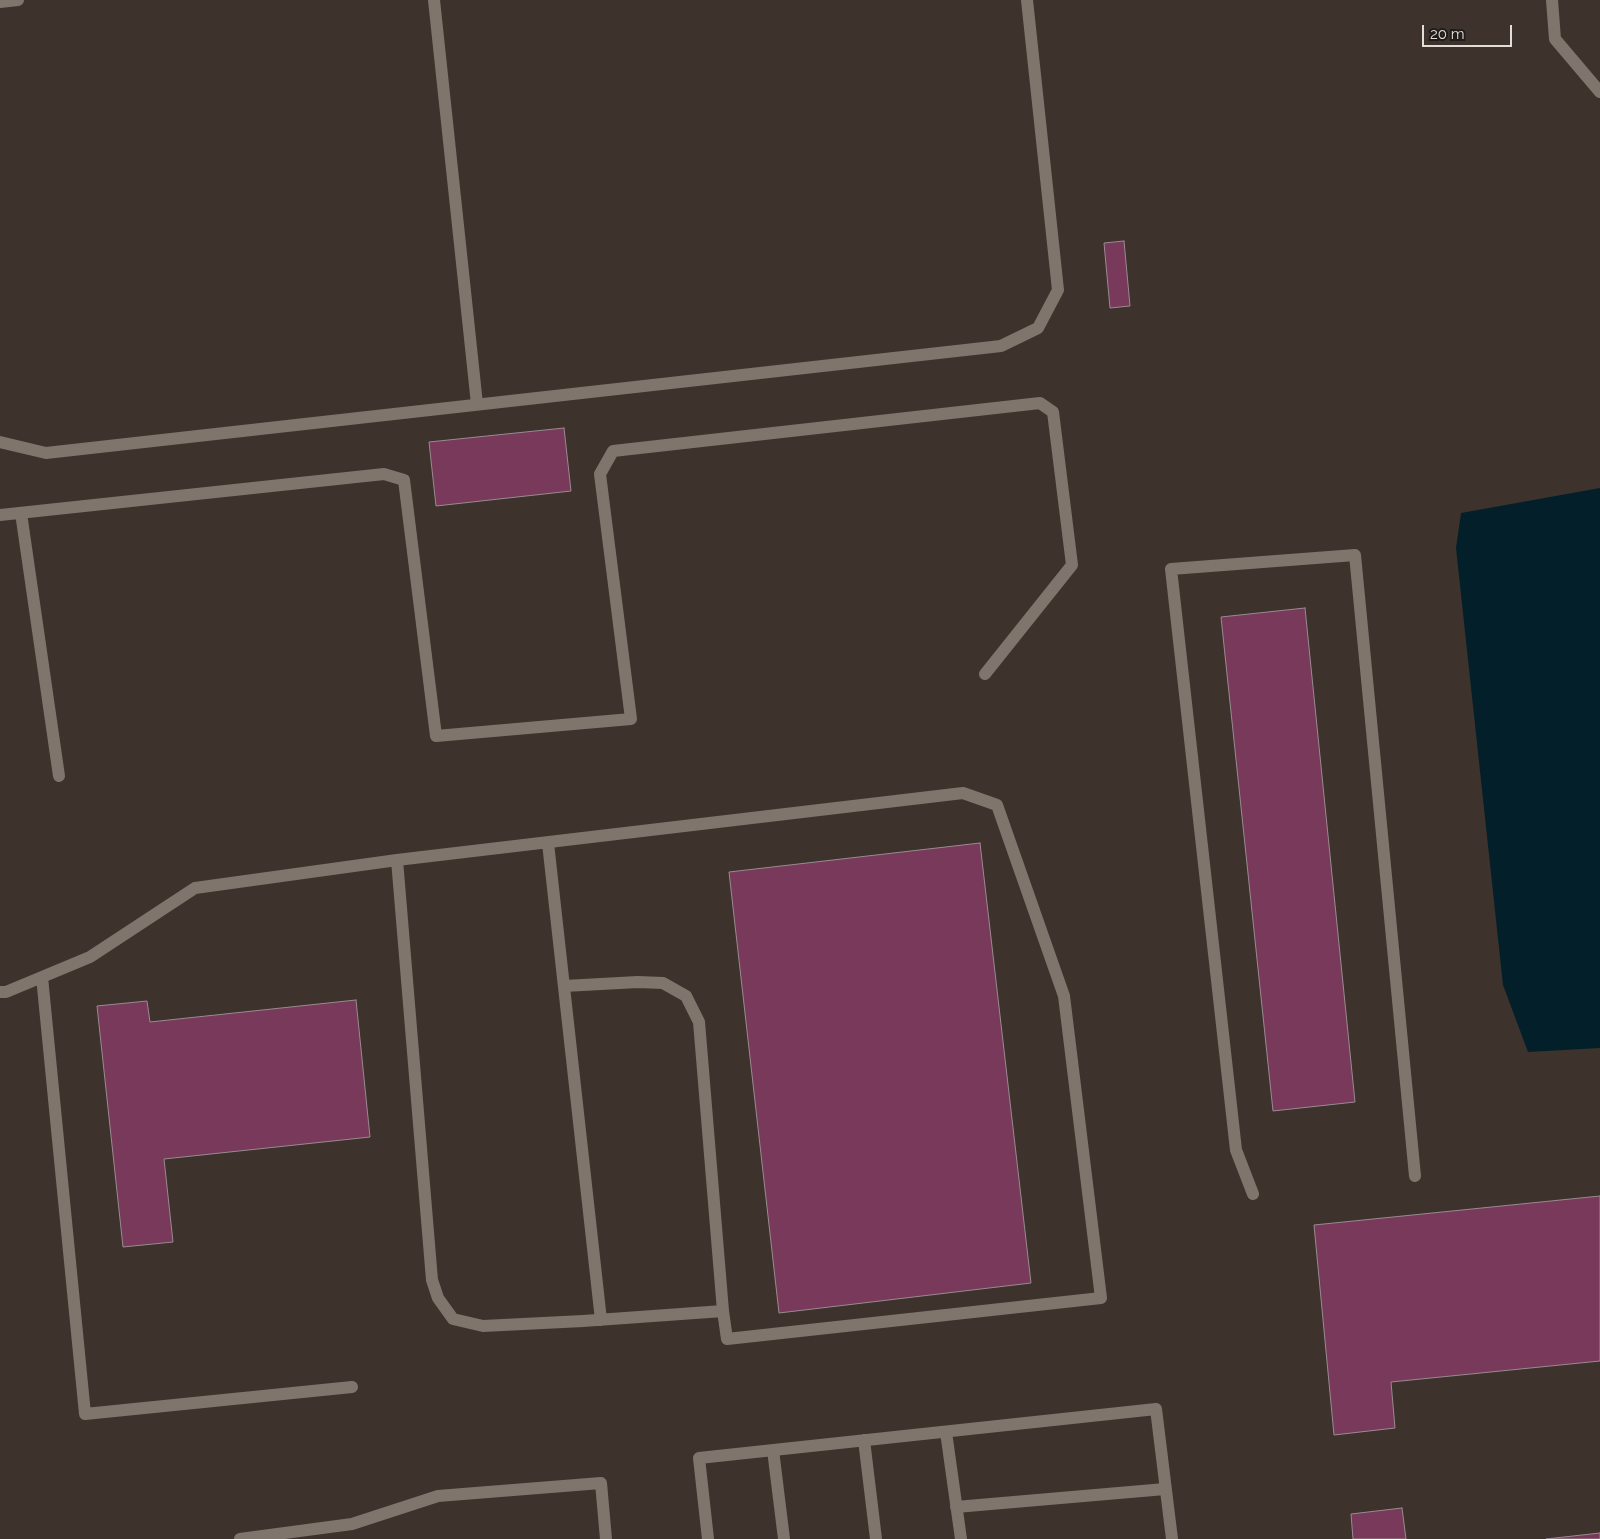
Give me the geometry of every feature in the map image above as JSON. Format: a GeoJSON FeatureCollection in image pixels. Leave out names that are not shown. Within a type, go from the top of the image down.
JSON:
{"type":"FeatureCollection","features":[{"type":"Feature","properties":{"kind":"lane"},"geometry":{"type":"LineString","coordinates":[[0,2],[18,0]]}},
{"type":"Feature","properties":{"kind":"lane"},"geometry":{"type":"LineString","coordinates":[[434,0],[477,404]]}},
{"type":"Feature","properties":{"kind":"lane"},"geometry":{"type":"LineString","coordinates":[[0,442],[46,453],[1001,346],[1038,328],[1058,290],[1027,0]]}},
{"type":"Feature","properties":{"kind":"lane"},"geometry":{"type":"LineString","coordinates":[[1552,0],[1555,39],[1600,92]]}},
{"type":"Feature","properties":{"kind":"lane"},"geometry":{"type":"LineString","coordinates":[[0,515],[384,474],[404,480],[436,736],[631,718],[600,474],[613,451],[1040,403],[1054,412],[1072,565],[985,674]]}},
{"type":"Feature","properties":{"kind":"lane"},"geometry":{"type":"LineString","coordinates":[[21,513],[60,776]]}},
{"type":"Feature","properties":{"kind":"lane"},"geometry":{"type":"LineString","coordinates":[[1253,1194],[1236,1150],[1172,569],[1355,556],[1415,1176]]}},
{"type":"Feature","properties":{"kind":"lane"},"geometry":{"type":"LineString","coordinates":[[0,992],[6,992],[90,957],[195,888],[397,860],[963,794],[997,805],[1064,996],[1101,1298],[727,1339],[723,1311],[699,1022],[686,996],[664,983],[638,982],[564,986]]}},
{"type":"Feature","properties":{"kind":"lane"},"geometry":{"type":"LineString","coordinates":[[548,843],[601,1320]]}},
{"type":"Feature","properties":{"kind":"lane"},"geometry":{"type":"LineString","coordinates":[[397,860],[432,1280],[438,1298],[452,1319],[483,1326],[723,1311]]}},
{"type":"Feature","properties":{"kind":"lane"},"geometry":{"type":"LineString","coordinates":[[42,977],[85,1414],[352,1387]]}},
{"type":"Feature","properties":{"kind":"lane"},"geometry":{"type":"LineString","coordinates":[[708,1539],[699,1458],[1156,1409],[1172,1539]]}},
{"type":"Feature","properties":{"kind":"lane"},"geometry":{"type":"LineString","coordinates":[[946,1432],[961,1539]]}},
{"type":"Feature","properties":{"kind":"lane"},"geometry":{"type":"LineString","coordinates":[[864,1440],[876,1539]]}},
{"type":"Feature","properties":{"kind":"lane"},"geometry":{"type":"LineString","coordinates":[[773,1450],[784,1539]]}},
{"type":"Feature","properties":{"kind":"lane"},"geometry":{"type":"LineString","coordinates":[[240,1539],[352,1524],[438,1496],[601,1483],[606,1539]]}},
{"type":"Feature","properties":{"kind":"lane"},"geometry":{"type":"LineString","coordinates":[[956,1507],[1165,1489]]}},
{"type":"Feature","properties":{"kind":"water"},"geometry":{"type":"Polygon","coordinates":[[[1600,488],[1600,1048],[1528,1052],[1503,985],[1456,548],[1461,513],[1600,488]]]}},
{"type":"Feature","properties":{"kind":"building"},"geometry":{"type":"Polygon","coordinates":[[[1124,241],[1130,306],[1110,308],[1104,243],[1124,241]]]}},
{"type":"Feature","properties":{"kind":"building"},"geometry":{"type":"Polygon","coordinates":[[[564,428],[571,491],[436,506],[429,442],[564,428]]]}},
{"type":"Feature","properties":{"kind":"building"},"geometry":{"type":"Polygon","coordinates":[[[1305,608],[1355,1102],[1273,1111],[1221,617],[1305,608]]]}},
{"type":"Feature","properties":{"kind":"building"},"geometry":{"type":"Polygon","coordinates":[[[980,843],[1031,1283],[779,1313],[729,872],[980,843]]]}},
{"type":"Feature","properties":{"kind":"building"},"geometry":{"type":"Polygon","coordinates":[[[356,1000],[370,1137],[164,1159],[173,1242],[123,1247],[97,1006],[147,1001],[150,1022],[356,1000]]]}},
{"type":"Feature","properties":{"kind":"building"},"geometry":{"type":"Polygon","coordinates":[[[1600,1196],[1600,1361],[1391,1382],[1395,1428],[1334,1435],[1314,1225],[1600,1196]]]}},
{"type":"Feature","properties":{"kind":"building"},"geometry":{"type":"Polygon","coordinates":[[[1402,1508],[1406,1539],[1353,1539],[1351,1514],[1402,1508]]]}},
{"type":"Feature","properties":{"kind":"building"},"geometry":{"type":"Polygon","coordinates":[[[1600,1533],[1600,1539],[1546,1539],[1600,1533]]]}}]}
